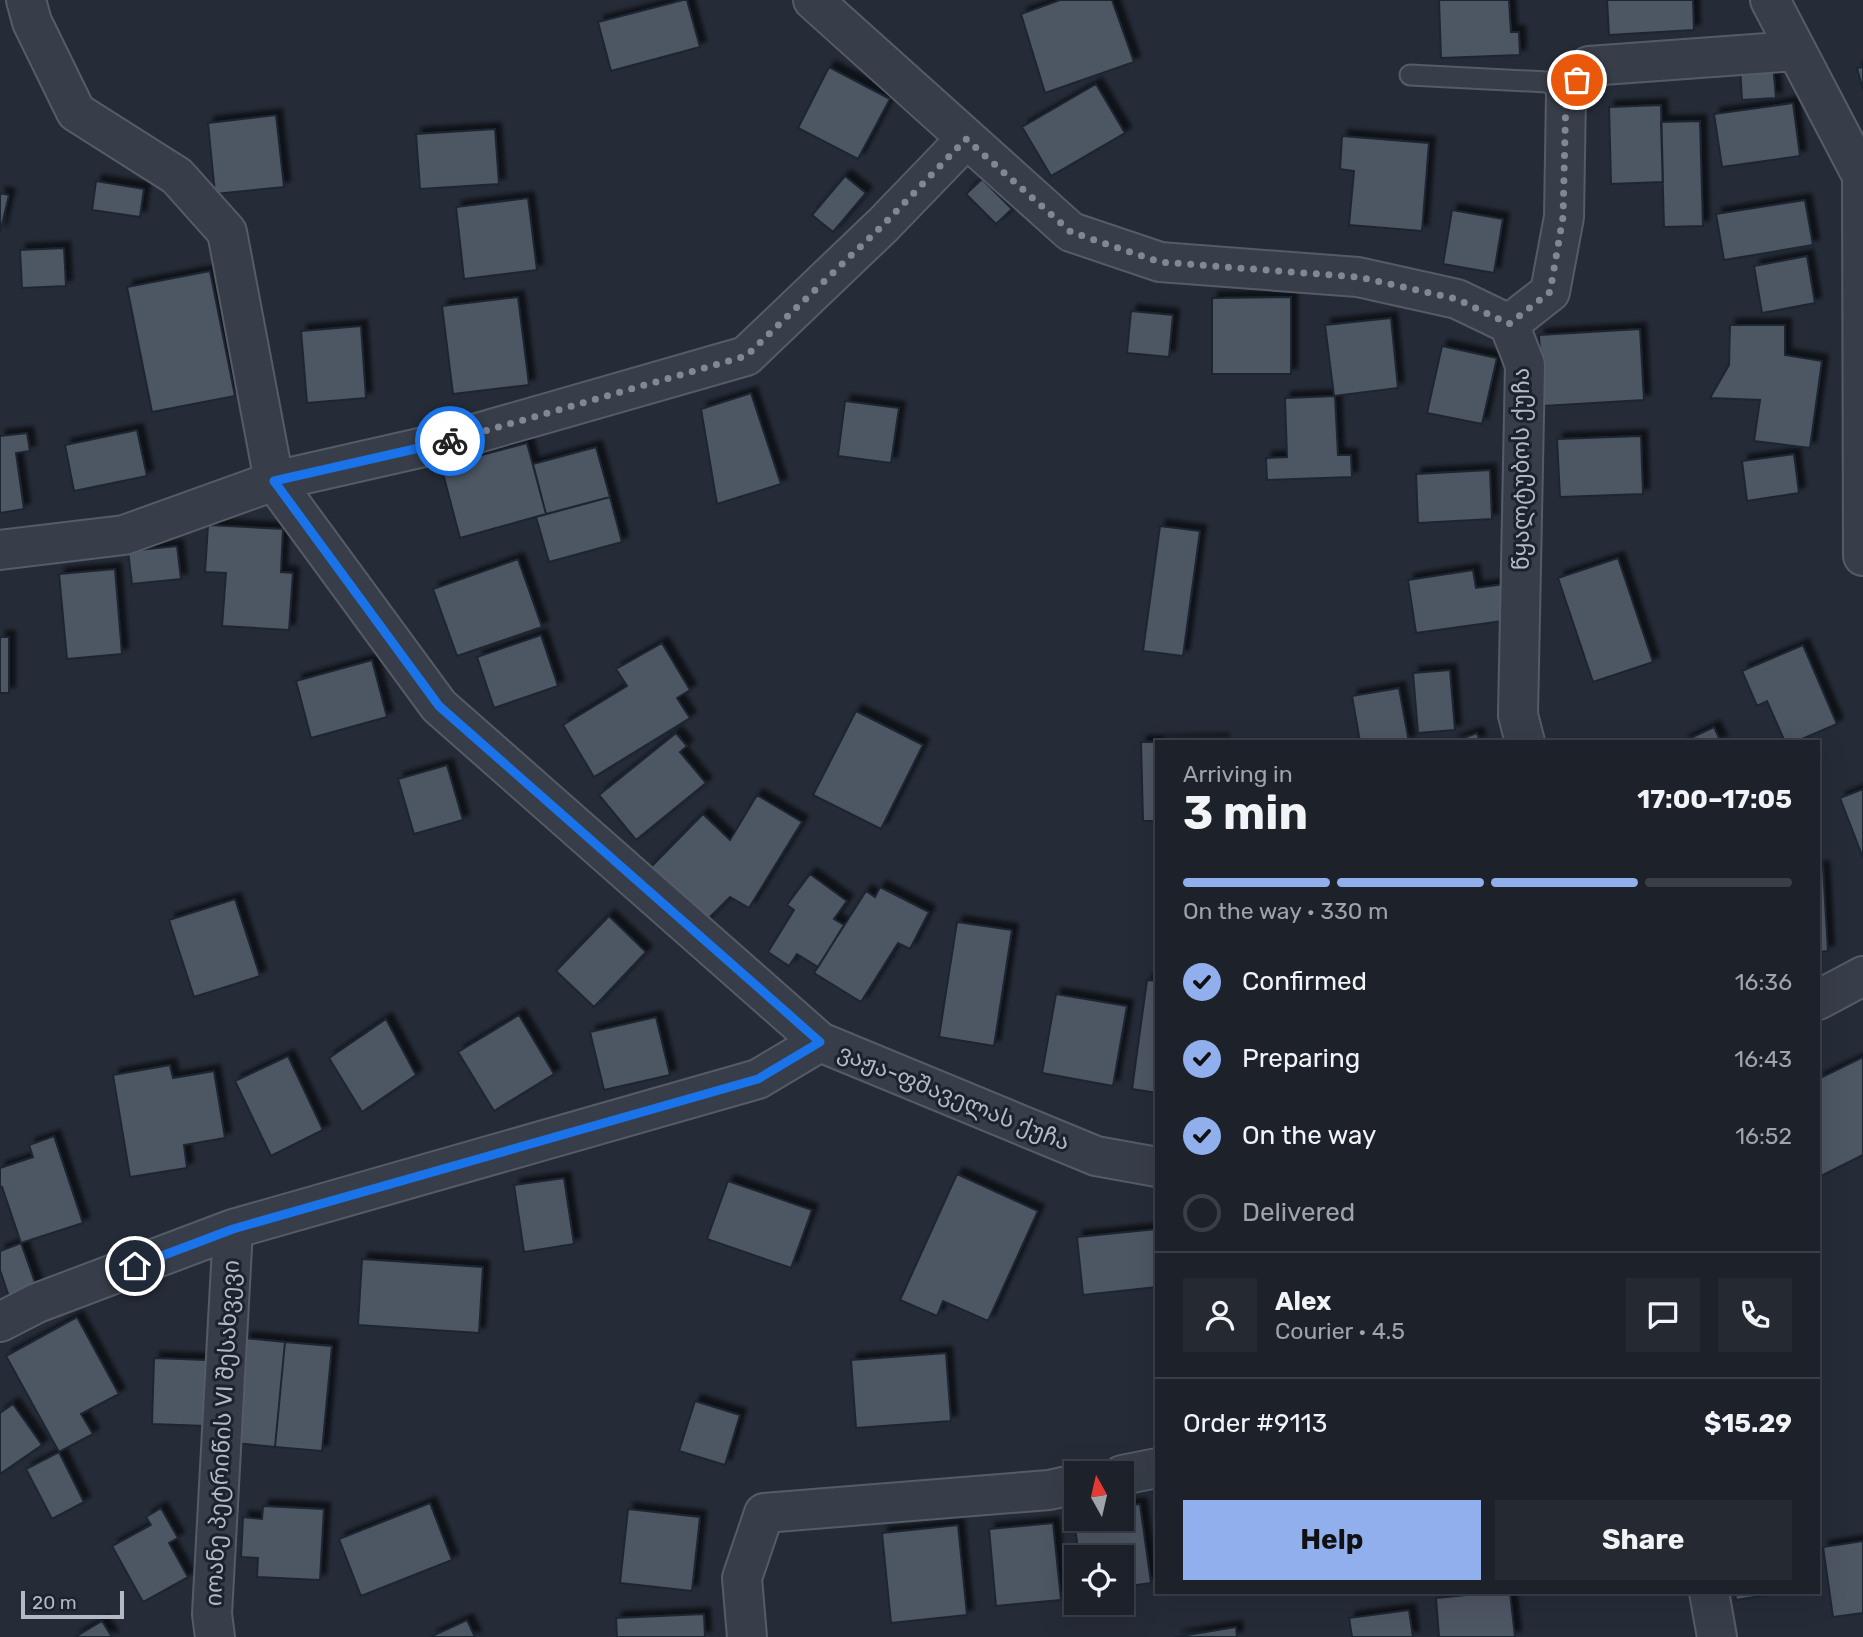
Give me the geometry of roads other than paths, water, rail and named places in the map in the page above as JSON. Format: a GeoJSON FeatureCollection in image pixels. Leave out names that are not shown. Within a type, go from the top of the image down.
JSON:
{"type":"FeatureCollection","features":[{"type":"Feature","properties":{"kind":"street"},"geometry":{"type":"LineString","coordinates":[[26,0],[32,22],[76,111],[177,176],[228,232],[274,481],[439,706],[820,1042]]}},
{"type":"Feature","properties":{"kind":"street"},"geometry":{"type":"LineString","coordinates":[[813,0],[1071,232],[1160,262],[1358,277],[1457,299],[1509,324],[1550,292],[1563,217],[1566,94],[1589,66],[1796,51]]}},
{"type":"Feature","properties":{"kind":"street"},"geometry":{"type":"LineString","coordinates":[[1770,0],[1862,176],[1863,556]]}},
{"type":"Feature","properties":{"kind":"street"},"geometry":{"type":"LineString","coordinates":[[0,550],[124,536],[274,481],[446,442],[746,356],[883,225],[966,139]]}},
{"type":"Feature","properties":{"kind":"street","name":"წყალტუბოს ქუჩა"},"geometry":{"type":"LineString","coordinates":[[1509,324],[1525,365],[1518,716],[1524,740]]}},
{"type":"Feature","properties":{"kind":"street"},"geometry":{"type":"LineString","coordinates":[[1820,999],[1863,976]]}},
{"type":"Feature","properties":{"kind":"street","name":"ვაჟა-ფშაველას ქუჩა"},"geometry":{"type":"LineString","coordinates":[[0,1322],[37,1303],[233,1229],[758,1079],[820,1042],[1096,1156],[1155,1167]]}},
{"type":"Feature","properties":{"kind":"street","name":"იოანე პეტრიწის VI შესახვევი"},"geometry":{"type":"LineString","coordinates":[[215,1637],[212,1614],[233,1229]]}},
{"type":"Feature","properties":{"kind":"street"},"geometry":{"type":"LineString","coordinates":[[1134,1473],[1155,1468]]}},
{"type":"Feature","properties":{"kind":"street"},"geometry":{"type":"LineString","coordinates":[[747,1637],[743,1577],[764,1513],[1064,1487]]}},
{"type":"Feature","properties":{"kind":"street"},"geometry":{"type":"LineString","coordinates":[[1709,1594],[1717,1637]]}},
{"type":"Feature","properties":{"kind":"lane"},"geometry":{"type":"LineString","coordinates":[[1409,75],[1547,82],[1566,94]]}}]}
